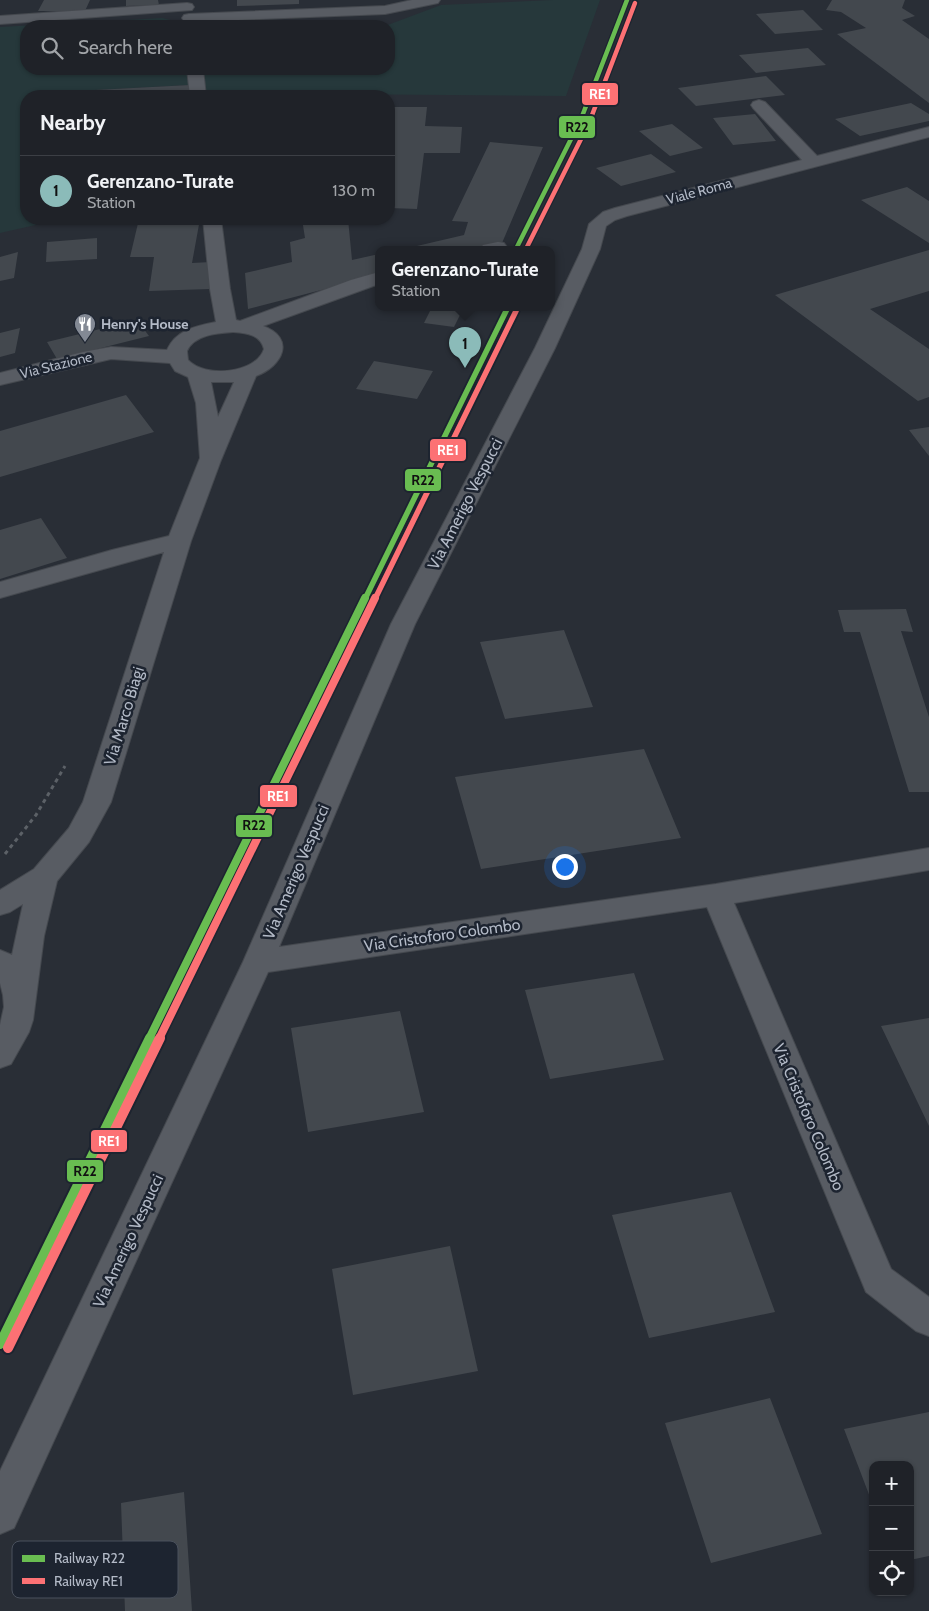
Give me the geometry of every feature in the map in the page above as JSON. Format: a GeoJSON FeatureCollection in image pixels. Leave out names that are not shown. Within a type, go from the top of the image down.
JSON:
{"type":"FeatureCollection","features":[{"type":"Feature","properties":{"kind":"street"},"geometry":{"type":"LineString","coordinates":[[0,20],[188,13],[386,10],[433,0]]}},
{"type":"Feature","properties":{"kind":"street"},"geometry":{"type":"LineString","coordinates":[[196,75],[197,90]]}},
{"type":"Feature","properties":{"kind":"street"},"geometry":{"type":"LineString","coordinates":[[759,104],[812,161]]}},
{"type":"Feature","properties":{"kind":"street","name":"Viale Roma"},"geometry":{"type":"LineString","coordinates":[[595,232],[598,224],[609,216],[812,161],[929,132]]}},
{"type":"Feature","properties":{"kind":"street"},"geometry":{"type":"LineString","coordinates":[[213,225],[220,288],[234,326]]}},
{"type":"Feature","properties":{"kind":"street","name":"Via Amerigo Vespucci"},"geometry":{"type":"LineString","coordinates":[[0,1514],[258,962],[403,624],[545,348],[591,249],[595,232]]}},
{"type":"Feature","properties":{"kind":"street"},"geometry":{"type":"LineString","coordinates":[[234,326],[257,330],[266,335],[274,344],[273,354],[263,365],[248,372],[220,377],[196,373],[184,366],[181,349],[204,330],[234,326],[375,279]]}},
{"type":"Feature","properties":{"kind":"street"},"geometry":{"type":"LineString","coordinates":[[266,335],[312,300]]}},
{"type":"Feature","properties":{"kind":"street","name":"Via Stazione"},"geometry":{"type":"LineString","coordinates":[[0,379],[111,353],[181,349]]}},
{"type":"Feature","properties":{"kind":"street","name":"Via Marco Biagi"},"geometry":{"type":"LineString","coordinates":[[0,904],[44,878],[79,836],[97,802],[179,541],[210,460],[248,372]]}},
{"type":"Feature","properties":{"kind":"street","name":"Via Marco Biagi"},"geometry":{"type":"LineString","coordinates":[[196,373],[203,391],[210,460]]}},
{"type":"Feature","properties":{"kind":"street"},"geometry":{"type":"LineString","coordinates":[[0,590],[112,557],[179,541]]}},
{"type":"Feature","properties":{"kind":"street","name":"Via Cristoforo Colombo"},"geometry":{"type":"LineString","coordinates":[[258,962],[716,895],[929,859]]}},
{"type":"Feature","properties":{"kind":"street","name":"Via Marco Biagi"},"geometry":{"type":"LineString","coordinates":[[0,1055],[11,1039],[17,1025],[29,936],[44,878]]}},
{"type":"Feature","properties":{"kind":"street","name":"Via Cristoforo Colombo"},"geometry":{"type":"LineString","coordinates":[[716,895],[878,1280],[929,1319]]}},
{"type":"Feature","properties":{"kind":"street"},"geometry":{"type":"LineString","coordinates":[[0,962],[15,981],[20,1007]]}},
{"type":"Feature","properties":{"kind":"path"},"geometry":{"type":"LineString","coordinates":[[0,859],[14,846],[36,815],[65,767],[68,758]]}},
{"type":"Feature","properties":{"kind":"shaded area"},"geometry":{"type":"Polygon","coordinates":[[[600,0],[566,96],[395,95],[395,90],[203,90],[202,75],[395,75],[395,22],[441,5],[600,0]]]}},
{"type":"Feature","properties":{"kind":"shaded area"},"geometry":{"type":"Polygon","coordinates":[[[162,18],[170,20],[126,20],[162,18]]]}},
{"type":"Feature","properties":{"kind":"shaded area"},"geometry":{"type":"Polygon","coordinates":[[[20,26],[20,75],[189,75],[190,85],[95,90],[20,90],[20,225],[36,225],[0,233],[0,27],[20,26]]]}},
{"type":"Feature","properties":{"kind":"building"},"geometry":{"type":"Polygon","coordinates":[[[44,0],[90,0],[85,11],[38,11],[44,0]]]}},
{"type":"Feature","properties":{"kind":"building"},"geometry":{"type":"Polygon","coordinates":[[[126,0],[158,0],[159,5],[126,6],[126,0]]]}},
{"type":"Feature","properties":{"kind":"building"},"geometry":{"type":"Polygon","coordinates":[[[237,0],[299,0],[299,4],[237,6],[237,0]]]}},
{"type":"Feature","properties":{"kind":"building"},"geometry":{"type":"Polygon","coordinates":[[[832,0],[905,0],[902,8],[915,16],[902,20],[929,39],[929,103],[837,34],[866,28],[841,12],[826,10],[832,0]]]}},
{"type":"Feature","properties":{"kind":"building"},"geometry":{"type":"Polygon","coordinates":[[[803,10],[823,30],[775,34],[756,14],[803,10]]]}},
{"type":"Feature","properties":{"kind":"building"},"geometry":{"type":"Polygon","coordinates":[[[808,48],[826,65],[756,73],[739,55],[808,48]]]}},
{"type":"Feature","properties":{"kind":"building"},"geometry":{"type":"Polygon","coordinates":[[[766,76],[785,95],[696,106],[678,88],[766,76]]]}},
{"type":"Feature","properties":{"kind":"building"},"geometry":{"type":"Polygon","coordinates":[[[190,85],[190,90],[95,90],[190,85]]]}},
{"type":"Feature","properties":{"kind":"building"},"geometry":{"type":"Polygon","coordinates":[[[911,103],[929,114],[929,121],[860,136],[835,119],[911,103]]]}},
{"type":"Feature","properties":{"kind":"building"},"geometry":{"type":"Polygon","coordinates":[[[395,107],[427,107],[425,126],[462,127],[460,153],[424,153],[417,209],[395,208],[395,107]]]}},
{"type":"Feature","properties":{"kind":"building"},"geometry":{"type":"Polygon","coordinates":[[[755,114],[776,141],[733,145],[713,118],[755,114]]]}},
{"type":"Feature","properties":{"kind":"building"},"geometry":{"type":"Polygon","coordinates":[[[672,124],[703,148],[670,156],[639,131],[672,124]]]}},
{"type":"Feature","properties":{"kind":"building"},"geometry":{"type":"Polygon","coordinates":[[[490,142],[543,147],[502,243],[490,246],[417,246],[464,235],[468,222],[452,221],[490,142]]]}},
{"type":"Feature","properties":{"kind":"building"},"geometry":{"type":"Polygon","coordinates":[[[651,154],[676,172],[621,186],[596,168],[651,154]]]}},
{"type":"Feature","properties":{"kind":"building"},"geometry":{"type":"Polygon","coordinates":[[[907,187],[929,201],[929,243],[861,200],[907,187]]]}},
{"type":"Feature","properties":{"kind":"building"},"geometry":{"type":"Polygon","coordinates":[[[138,225],[199,225],[192,263],[211,262],[210,289],[149,291],[154,257],[130,257],[138,225]]]}},
{"type":"Feature","properties":{"kind":"building"},"geometry":{"type":"Polygon","coordinates":[[[303,225],[349,225],[352,260],[375,255],[375,276],[248,309],[245,273],[292,262],[290,242],[305,238],[303,225]]]}},
{"type":"Feature","properties":{"kind":"building"},"geometry":{"type":"Polygon","coordinates":[[[97,238],[97,259],[46,262],[47,242],[97,238]]]}},
{"type":"Feature","properties":{"kind":"building"},"geometry":{"type":"Polygon","coordinates":[[[929,250],[929,291],[870,309],[929,349],[929,397],[918,401],[775,295],[929,250]]]}},
{"type":"Feature","properties":{"kind":"building"},"geometry":{"type":"Polygon","coordinates":[[[18,252],[14,278],[0,281],[0,257],[18,252]]]}},
{"type":"Feature","properties":{"kind":"building"},"geometry":{"type":"Polygon","coordinates":[[[430,311],[462,311],[454,327],[424,323],[430,311]]]}},
{"type":"Feature","properties":{"kind":"building"},"geometry":{"type":"Polygon","coordinates":[[[137,320],[149,336],[57,359],[47,342],[137,320]]]}},
{"type":"Feature","properties":{"kind":"building"},"geometry":{"type":"Polygon","coordinates":[[[20,328],[15,353],[0,357],[0,333],[20,328]]]}},
{"type":"Feature","properties":{"kind":"building"},"geometry":{"type":"Polygon","coordinates":[[[374,361],[433,371],[417,399],[356,389],[374,361]]]}},
{"type":"Feature","properties":{"kind":"building"},"geometry":{"type":"Polygon","coordinates":[[[126,395],[154,432],[0,477],[0,431],[126,395]]]}},
{"type":"Feature","properties":{"kind":"building"},"geometry":{"type":"Polygon","coordinates":[[[929,427],[929,456],[909,430],[929,427]]]}},
{"type":"Feature","properties":{"kind":"building"},"geometry":{"type":"Polygon","coordinates":[[[41,518],[67,558],[0,579],[0,530],[41,518]]]}},
{"type":"Feature","properties":{"kind":"building"},"geometry":{"type":"Polygon","coordinates":[[[906,609],[913,632],[901,631],[929,717],[929,792],[909,792],[860,632],[844,632],[838,610],[906,609]]]}},
{"type":"Feature","properties":{"kind":"building"},"geometry":{"type":"Polygon","coordinates":[[[564,630],[593,707],[505,719],[480,642],[564,630]]]}},
{"type":"Feature","properties":{"kind":"building"},"geometry":{"type":"Polygon","coordinates":[[[644,749],[681,838],[481,869],[455,777],[644,749]]]}},
{"type":"Feature","properties":{"kind":"building"},"geometry":{"type":"Polygon","coordinates":[[[634,973],[664,1060],[550,1079],[525,990],[634,973]]]}},
{"type":"Feature","properties":{"kind":"building"},"geometry":{"type":"Polygon","coordinates":[[[400,1011],[424,1112],[308,1132],[291,1028],[400,1011]]]}},
{"type":"Feature","properties":{"kind":"building"},"geometry":{"type":"Polygon","coordinates":[[[929,1018],[929,1126],[881,1026],[929,1018]]]}},
{"type":"Feature","properties":{"kind":"building"},"geometry":{"type":"Polygon","coordinates":[[[731,1192],[775,1312],[649,1338],[612,1215],[731,1192]]]}},
{"type":"Feature","properties":{"kind":"building"},"geometry":{"type":"Polygon","coordinates":[[[450,1246],[478,1371],[353,1395],[332,1269],[450,1246]]]}},
{"type":"Feature","properties":{"kind":"building"},"geometry":{"type":"Polygon","coordinates":[[[770,1398],[822,1534],[711,1563],[665,1423],[770,1398]]]}},
{"type":"Feature","properties":{"kind":"building"},"geometry":{"type":"Polygon","coordinates":[[[929,1412],[929,1556],[914,1559],[914,1461],[869,1461],[869,1495],[844,1429],[929,1412]]]}},
{"type":"Feature","properties":{"kind":"building"},"geometry":{"type":"Polygon","coordinates":[[[184,1492],[192,1611],[125,1611],[125,1598],[178,1598],[178,1541],[122,1541],[121,1503],[184,1492]]]}},
{"type":"Feature","properties":{"kind":"rail line","name":"R22"},"geometry":{"type":"LineString","coordinates":[[518,246],[581,119],[627,0]]}},
{"type":"Feature","properties":{"kind":"rail line","name":"RE1"},"geometry":{"type":"LineString","coordinates":[[528,246],[589,123],[635,3]]}},
{"type":"Feature","properties":{"kind":"rail line","name":"R22"},"geometry":{"type":"LineString","coordinates":[[0,1344],[506,311]]}},
{"type":"Feature","properties":{"kind":"rail line","name":"RE1"},"geometry":{"type":"LineString","coordinates":[[8,1348],[516,311]]}},
{"type":"Feature","properties":{"kind":"place","name":"Henry's House"},"geometry":{"type":"Point","coordinates":[85,343]}},
{"type":"Feature","properties":{"kind":"place","name":"Gerenzano-Turate"},"geometry":{"type":"Point","coordinates":[465,368]}}]}
